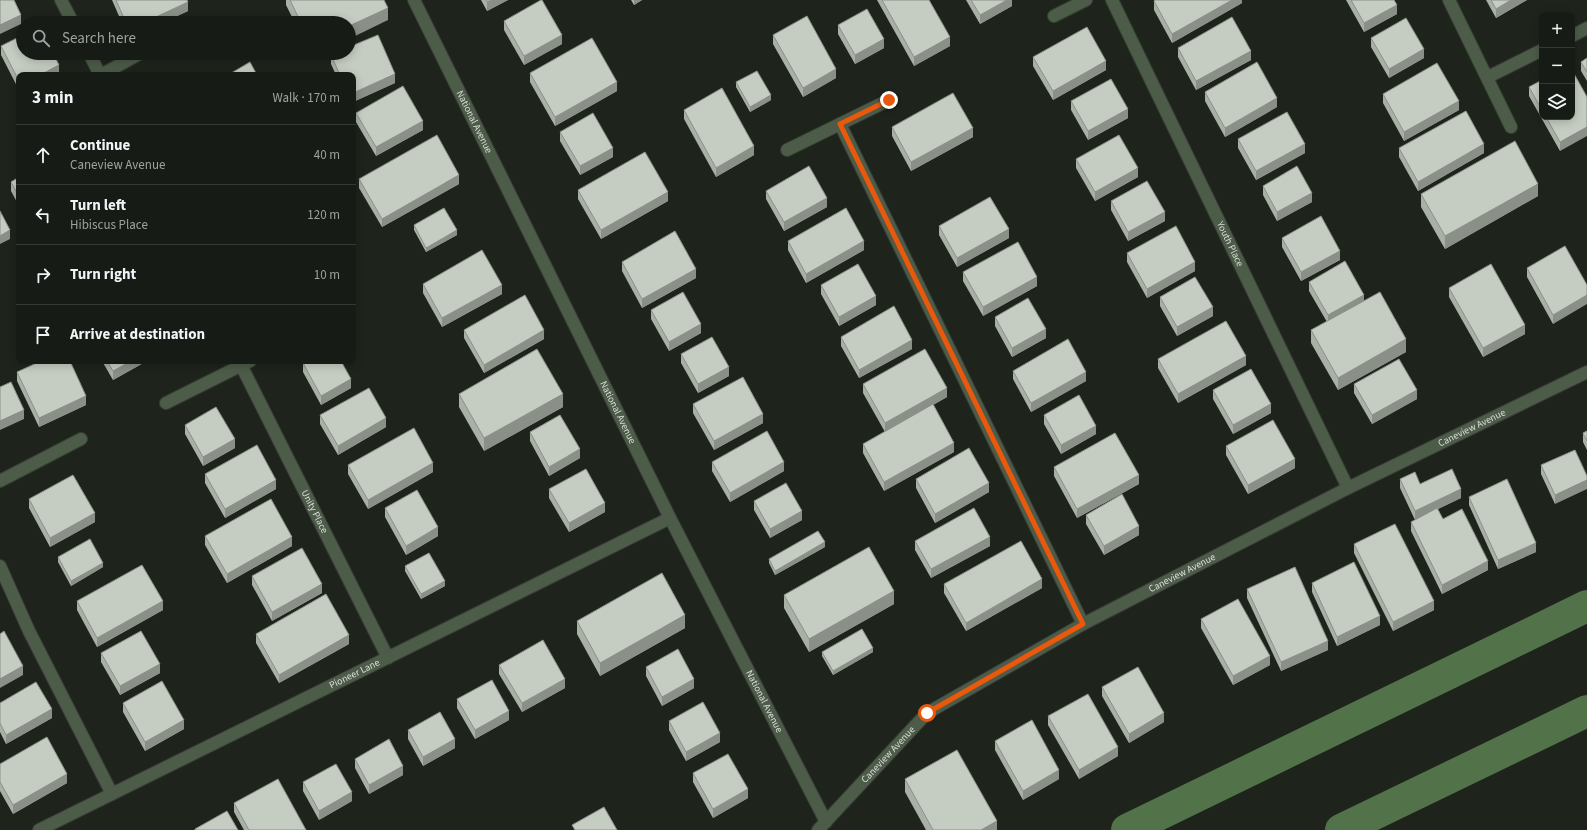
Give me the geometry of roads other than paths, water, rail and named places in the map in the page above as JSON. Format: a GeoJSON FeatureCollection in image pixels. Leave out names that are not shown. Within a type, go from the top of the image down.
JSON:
{"type":"FeatureCollection","features":[{"type":"Feature","properties":{"kind":"street"},"geometry":{"type":"LineString","coordinates":[[61,0],[69,16]]}},
{"type":"Feature","properties":{"kind":"street","name":"National Avenue"},"geometry":{"type":"LineString","coordinates":[[414,0],[822,826]]}},
{"type":"Feature","properties":{"kind":"street"},"geometry":{"type":"LineString","coordinates":[[1054,16],[1086,0]]}},
{"type":"Feature","properties":{"kind":"street","name":"Youth Place"},"geometry":{"type":"LineString","coordinates":[[1112,0],[1348,488]]}},
{"type":"Feature","properties":{"kind":"street"},"geometry":{"type":"LineString","coordinates":[[1449,0],[1488,77],[1511,127]]}},
{"type":"Feature","properties":{"kind":"street"},"geometry":{"type":"LineString","coordinates":[[1575,34],[1587,28]]}},
{"type":"Feature","properties":{"kind":"street"},"geometry":{"type":"LineString","coordinates":[[1488,77],[1539,52]]}},
{"type":"Feature","properties":{"kind":"street"},"geometry":{"type":"LineString","coordinates":[[93,60],[99,72]]}},
{"type":"Feature","properties":{"kind":"street"},"geometry":{"type":"LineString","coordinates":[[106,72],[128,60]]}},
{"type":"Feature","properties":{"kind":"street"},"geometry":{"type":"LineString","coordinates":[[787,150],[889,100]]}},
{"type":"Feature","properties":{"kind":"street"},"geometry":{"type":"LineString","coordinates":[[840,124],[1083,624]]}},
{"type":"Feature","properties":{"kind":"street"},"geometry":{"type":"LineString","coordinates":[[166,403],[244,364]]}},
{"type":"Feature","properties":{"kind":"street","name":"Unity Place"},"geometry":{"type":"LineString","coordinates":[[246,364],[388,658]]}},
{"type":"Feature","properties":{"kind":"street","name":"Caneview Avenue"},"geometry":{"type":"LineString","coordinates":[[822,826],[927,713],[1083,624],[1348,488],[1587,372]]}},
{"type":"Feature","properties":{"kind":"street"},"geometry":{"type":"LineString","coordinates":[[0,481],[81,439]]}},
{"type":"Feature","properties":{"kind":"street","name":"Pioneer Lane"},"geometry":{"type":"LineString","coordinates":[[39,830],[670,518]]}},
{"type":"Feature","properties":{"kind":"street"},"geometry":{"type":"LineString","coordinates":[[0,566],[30,630],[112,794]]}},
{"type":"Feature","properties":{"kind":"waterway"},"geometry":{"type":"LineString","coordinates":[[1127,830],[1587,606]]}},
{"type":"Feature","properties":{"kind":"waterway"},"geometry":{"type":"LineString","coordinates":[[1341,830],[1587,711]]}}]}
